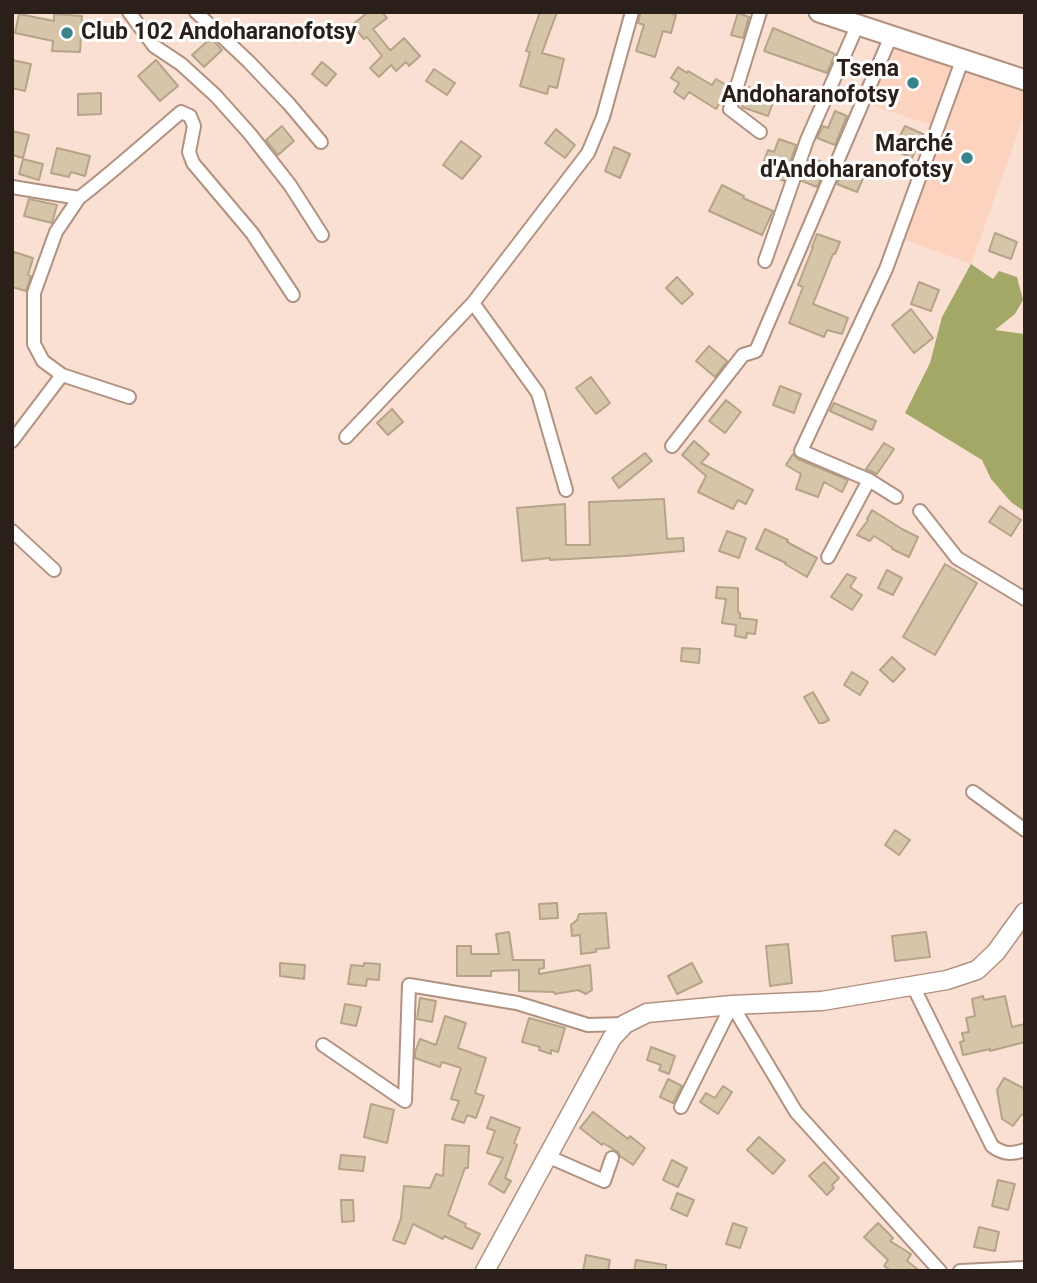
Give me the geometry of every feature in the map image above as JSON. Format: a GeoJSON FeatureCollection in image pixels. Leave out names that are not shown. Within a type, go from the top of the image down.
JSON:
{"type":"FeatureCollection","features":[{"type":"Feature","properties":{"kind":"main road"},"geometry":{"type":"LineString","coordinates":[[819,12],[1025,80]]}},
{"type":"Feature","properties":{"kind":"street"},"geometry":{"type":"LineString","coordinates":[[129,12],[154,46],[181,64],[216,96],[250,134],[290,185],[322,235]]}},
{"type":"Feature","properties":{"kind":"street"},"geometry":{"type":"LineString","coordinates":[[196,12],[249,62],[321,142]]}},
{"type":"Feature","properties":{"kind":"street"},"geometry":{"type":"LineString","coordinates":[[346,437],[473,303],[588,153],[603,117],[632,12]]}},
{"type":"Feature","properties":{"kind":"street"},"geometry":{"type":"LineString","coordinates":[[760,12],[730,109],[760,132]]}},
{"type":"Feature","properties":{"kind":"street"},"geometry":{"type":"LineString","coordinates":[[765,261],[807,140],[858,24]]}},
{"type":"Feature","properties":{"kind":"street"},"geometry":{"type":"LineString","coordinates":[[672,446],[743,355],[756,351],[891,36]]}},
{"type":"Feature","properties":{"kind":"street"},"geometry":{"type":"LineString","coordinates":[[896,497],[869,480],[801,451],[886,269],[963,58]]}},
{"type":"Feature","properties":{"kind":"street"},"geometry":{"type":"LineString","coordinates":[[130,397],[62,375],[43,361],[34,344],[34,293],[56,232],[79,198],[181,112],[190,116],[194,126],[189,152],[194,163],[252,233],[293,295]]}},
{"type":"Feature","properties":{"kind":"street"},"geometry":{"type":"LineString","coordinates":[[12,187],[79,198]]}},
{"type":"Feature","properties":{"kind":"street"},"geometry":{"type":"LineString","coordinates":[[473,303],[538,393],[566,490]]}},
{"type":"Feature","properties":{"kind":"street"},"geometry":{"type":"LineString","coordinates":[[12,441],[62,375]]}},
{"type":"Feature","properties":{"kind":"street"},"geometry":{"type":"LineString","coordinates":[[828,557],[869,480]]}},
{"type":"Feature","properties":{"kind":"street"},"geometry":{"type":"LineString","coordinates":[[920,511],[957,558],[1025,599]]}},
{"type":"Feature","properties":{"kind":"street"},"geometry":{"type":"LineString","coordinates":[[12,530],[54,570]]}},
{"type":"Feature","properties":{"kind":"street"},"geometry":{"type":"LineString","coordinates":[[973,792],[1025,830]]}},
{"type":"Feature","properties":{"kind":"street"},"geometry":{"type":"LineString","coordinates":[[485,1271],[612,1038],[625,1024],[647,1013],[732,1005],[822,1001],[947,980],[977,970],[996,952],[1025,912]]}},
{"type":"Feature","properties":{"kind":"street"},"geometry":{"type":"LineString","coordinates":[[323,1045],[405,1101],[409,985],[517,1003],[588,1025],[625,1024]]}},
{"type":"Feature","properties":{"kind":"street"},"geometry":{"type":"LineString","coordinates":[[913,986],[992,1146],[1009,1154],[1025,1150]]}},
{"type":"Feature","properties":{"kind":"street"},"geometry":{"type":"LineString","coordinates":[[681,1107],[732,1005]]}},
{"type":"Feature","properties":{"kind":"street"},"geometry":{"type":"LineString","coordinates":[[732,1005],[796,1112],[940,1271]]}},
{"type":"Feature","properties":{"kind":"street"},"geometry":{"type":"LineString","coordinates":[[547,1156],[604,1181],[612,1157]]}},
{"type":"Feature","properties":{"kind":"street"},"geometry":{"type":"LineString","coordinates":[[960,1271],[1025,1268]]}},
{"type":"Feature","properties":{"kind":"shaded area","name":"Tsena Andoharanofotsy"},"geometry":{"type":"Polygon","coordinates":[[[895,43],[956,62],[934,126],[868,104],[895,43]]]}},
{"type":"Feature","properties":{"kind":"shaded area","name":"Marché d'Andoharanofotsy"},"geometry":{"type":"Polygon","coordinates":[[[963,58],[1025,80],[1025,113],[971,264],[897,237],[963,58]]]}},
{"type":"Feature","properties":{"kind":"green space"},"geometry":{"type":"Polygon","coordinates":[[[971,264],[993,279],[999,271],[1017,277],[1023,300],[1015,314],[995,330],[1024,334],[1025,339],[1025,512],[1011,502],[991,479],[982,460],[905,413],[930,363],[942,317],[971,264]]]}},
{"type":"Feature","properties":{"kind":"building"},"geometry":{"type":"Polygon","coordinates":[[[368,12],[382,12],[387,18],[373,29],[389,49],[404,38],[420,56],[409,66],[406,62],[396,71],[391,65],[379,77],[370,68],[382,56],[367,37],[364,39],[352,25],[368,12]]]}},
{"type":"Feature","properties":{"kind":"building"},"geometry":{"type":"Polygon","coordinates":[[[540,12],[557,12],[542,53],[564,59],[557,88],[549,86],[547,94],[520,86],[530,52],[526,51],[540,12]]]}},
{"type":"Feature","properties":{"kind":"building"},"geometry":{"type":"Polygon","coordinates":[[[641,12],[668,12],[676,15],[671,33],[663,31],[655,57],[636,51],[644,25],[638,23],[641,12]]]}},
{"type":"Feature","properties":{"kind":"building"},"geometry":{"type":"Polygon","coordinates":[[[738,13],[749,17],[743,38],[731,35],[738,13]]]}},
{"type":"Feature","properties":{"kind":"building"},"geometry":{"type":"Polygon","coordinates":[[[19,14],[54,21],[54,14],[82,16],[80,52],[52,51],[53,41],[15,33],[19,14]]]}},
{"type":"Feature","properties":{"kind":"building"},"geometry":{"type":"Polygon","coordinates":[[[773,28],[835,54],[827,73],[764,51],[773,28]]]}},
{"type":"Feature","properties":{"kind":"building"},"geometry":{"type":"Polygon","coordinates":[[[211,38],[222,50],[204,67],[192,55],[211,38]]]}},
{"type":"Feature","properties":{"kind":"building"},"geometry":{"type":"Polygon","coordinates":[[[12,60],[31,64],[25,91],[12,88],[12,60]]]}},
{"type":"Feature","properties":{"kind":"building"},"geometry":{"type":"Polygon","coordinates":[[[156,60],[178,86],[160,101],[138,76],[156,60]]]}},
{"type":"Feature","properties":{"kind":"building"},"geometry":{"type":"Polygon","coordinates":[[[322,62],[336,74],[326,86],[312,74],[322,62]]]}},
{"type":"Feature","properties":{"kind":"building"},"geometry":{"type":"Polygon","coordinates":[[[678,67],[712,85],[716,79],[728,86],[716,109],[689,92],[684,99],[674,92],[679,83],[671,78],[678,67]]]}},
{"type":"Feature","properties":{"kind":"building"},"geometry":{"type":"Polygon","coordinates":[[[434,69],[455,83],[447,95],[426,81],[434,69]]]}},
{"type":"Feature","properties":{"kind":"building"},"geometry":{"type":"Polygon","coordinates":[[[749,87],[775,97],[768,116],[742,107],[749,87]]]}},
{"type":"Feature","properties":{"kind":"building"},"geometry":{"type":"Polygon","coordinates":[[[101,93],[101,114],[78,115],[78,94],[101,93]]]}},
{"type":"Feature","properties":{"kind":"building"},"geometry":{"type":"Polygon","coordinates":[[[835,111],[847,116],[835,145],[817,138],[823,126],[828,128],[835,111]]]}},
{"type":"Feature","properties":{"kind":"building"},"geometry":{"type":"Polygon","coordinates":[[[282,126],[294,141],[278,155],[266,140],[282,126]]]}},
{"type":"Feature","properties":{"kind":"building"},"geometry":{"type":"Polygon","coordinates":[[[905,126],[923,134],[912,158],[885,146],[891,135],[899,138],[905,126]]]}},
{"type":"Feature","properties":{"kind":"building"},"geometry":{"type":"Polygon","coordinates":[[[556,129],[575,145],[565,158],[545,143],[556,129]]]}},
{"type":"Feature","properties":{"kind":"building"},"geometry":{"type":"Polygon","coordinates":[[[12,131],[29,135],[23,158],[12,155],[12,131]]]}},
{"type":"Feature","properties":{"kind":"building"},"geometry":{"type":"Polygon","coordinates":[[[779,139],[796,145],[784,181],[760,172],[768,150],[774,152],[779,139]]]}},
{"type":"Feature","properties":{"kind":"building"},"geometry":{"type":"Polygon","coordinates":[[[461,141],[481,156],[462,179],[443,165],[461,141]]]}},
{"type":"Feature","properties":{"kind":"building"},"geometry":{"type":"Polygon","coordinates":[[[614,147],[630,154],[620,178],[605,171],[614,147]]]}},
{"type":"Feature","properties":{"kind":"building"},"geometry":{"type":"Polygon","coordinates":[[[57,148],[90,156],[85,176],[71,172],[69,177],[51,173],[57,148]]]}},
{"type":"Feature","properties":{"kind":"building"},"geometry":{"type":"Polygon","coordinates":[[[810,157],[827,164],[817,187],[802,181],[810,157]]]}},
{"type":"Feature","properties":{"kind":"building"},"geometry":{"type":"Polygon","coordinates":[[[23,159],[43,164],[39,180],[19,174],[23,159]]]}},
{"type":"Feature","properties":{"kind":"building"},"geometry":{"type":"Polygon","coordinates":[[[844,168],[864,176],[857,192],[837,184],[844,168]]]}},
{"type":"Feature","properties":{"kind":"building"},"geometry":{"type":"Polygon","coordinates":[[[722,185],[773,211],[762,235],[709,211],[722,185]]]}},
{"type":"Feature","properties":{"kind":"building"},"geometry":{"type":"Polygon","coordinates":[[[29,199],[57,205],[52,223],[24,216],[29,199]]]}},
{"type":"Feature","properties":{"kind":"building"},"geometry":{"type":"Polygon","coordinates":[[[995,233],[1017,242],[1011,259],[989,251],[995,233]]]}},
{"type":"Feature","properties":{"kind":"building"},"geometry":{"type":"Polygon","coordinates":[[[817,234],[840,242],[813,304],[848,318],[842,334],[827,330],[824,337],[789,323],[803,287],[798,285],[817,234]]]}},
{"type":"Feature","properties":{"kind":"building"},"geometry":{"type":"Polygon","coordinates":[[[14,252],[33,258],[26,291],[12,287],[14,252]]]}},
{"type":"Feature","properties":{"kind":"building"},"geometry":{"type":"Polygon","coordinates":[[[677,277],[693,294],[682,304],[666,288],[677,277]]]}},
{"type":"Feature","properties":{"kind":"building"},"geometry":{"type":"Polygon","coordinates":[[[919,282],[939,290],[931,311],[911,304],[919,282]]]}},
{"type":"Feature","properties":{"kind":"building"},"geometry":{"type":"Polygon","coordinates":[[[911,309],[933,338],[914,353],[892,325],[911,309]]]}},
{"type":"Feature","properties":{"kind":"building"},"geometry":{"type":"Polygon","coordinates":[[[709,346],[727,361],[715,377],[696,361],[709,346]]]}},
{"type":"Feature","properties":{"kind":"building"},"geometry":{"type":"Polygon","coordinates":[[[591,377],[610,403],[596,414],[576,388],[591,377]]]}},
{"type":"Feature","properties":{"kind":"building"},"geometry":{"type":"Polygon","coordinates":[[[780,386],[801,394],[794,413],[773,405],[780,386]]]}},
{"type":"Feature","properties":{"kind":"building"},"geometry":{"type":"Polygon","coordinates":[[[726,400],[741,412],[725,433],[709,421],[726,400]]]}},
{"type":"Feature","properties":{"kind":"building"},"geometry":{"type":"Polygon","coordinates":[[[834,403],[876,421],[872,430],[830,411],[834,403]]]}},
{"type":"Feature","properties":{"kind":"building"},"geometry":{"type":"Polygon","coordinates":[[[392,409],[403,422],[388,435],[377,423],[392,409]]]}},
{"type":"Feature","properties":{"kind":"building"},"geometry":{"type":"Polygon","coordinates":[[[694,441],[709,454],[701,463],[753,490],[746,504],[738,500],[733,509],[698,492],[706,476],[682,455],[694,441]]]}},
{"type":"Feature","properties":{"kind":"building"},"geometry":{"type":"Polygon","coordinates":[[[884,443],[894,449],[877,474],[866,469],[884,443]]]}},
{"type":"Feature","properties":{"kind":"building"},"geometry":{"type":"Polygon","coordinates":[[[645,453],[652,461],[619,488],[612,478],[645,453]]]}},
{"type":"Feature","properties":{"kind":"building"},"geometry":{"type":"Polygon","coordinates":[[[793,454],[798,459],[848,480],[842,492],[824,482],[818,497],[796,489],[801,474],[786,465],[793,454]]]}},
{"type":"Feature","properties":{"kind":"building"},"geometry":{"type":"Polygon","coordinates":[[[664,499],[667,539],[683,538],[684,551],[522,561],[517,508],[565,504],[566,545],[590,545],[589,502],[664,499]]]}},
{"type":"Feature","properties":{"kind":"building"},"geometry":{"type":"Polygon","coordinates":[[[1000,506],[1021,520],[1011,536],[989,522],[1000,506]]]}},
{"type":"Feature","properties":{"kind":"building"},"geometry":{"type":"Polygon","coordinates":[[[872,510],[918,537],[909,557],[874,536],[870,541],[857,535],[872,510]]]}},
{"type":"Feature","properties":{"kind":"building"},"geometry":{"type":"Polygon","coordinates":[[[765,529],[817,558],[807,577],[786,563],[756,549],[765,529]]]}},
{"type":"Feature","properties":{"kind":"building"},"geometry":{"type":"Polygon","coordinates":[[[727,531],[746,538],[739,558],[719,551],[727,531]]]}},
{"type":"Feature","properties":{"kind":"building"},"geometry":{"type":"Polygon","coordinates":[[[945,564],[977,583],[935,655],[903,637],[945,564]]]}},
{"type":"Feature","properties":{"kind":"building"},"geometry":{"type":"Polygon","coordinates":[[[887,570],[902,578],[893,595],[878,588],[887,570]]]}},
{"type":"Feature","properties":{"kind":"building"},"geometry":{"type":"Polygon","coordinates":[[[847,574],[856,578],[850,587],[862,595],[852,610],[831,597],[847,574]]]}},
{"type":"Feature","properties":{"kind":"building"},"geometry":{"type":"Polygon","coordinates":[[[717,587],[738,588],[740,618],[757,620],[755,634],[747,633],[746,638],[735,636],[736,625],[722,623],[726,599],[716,598],[717,587]]]}},
{"type":"Feature","properties":{"kind":"building"},"geometry":{"type":"Polygon","coordinates":[[[682,648],[700,649],[699,663],[681,661],[682,648]]]}},
{"type":"Feature","properties":{"kind":"building"},"geometry":{"type":"Polygon","coordinates":[[[892,657],[905,669],[893,682],[880,670],[892,657]]]}},
{"type":"Feature","properties":{"kind":"building"},"geometry":{"type":"Polygon","coordinates":[[[852,672],[868,682],[860,695],[844,685],[852,672]]]}},
{"type":"Feature","properties":{"kind":"building"},"geometry":{"type":"Polygon","coordinates":[[[813,692],[829,720],[823,723],[819,723],[804,697],[813,692]]]}},
{"type":"Feature","properties":{"kind":"building"},"geometry":{"type":"Polygon","coordinates":[[[895,830],[910,840],[899,855],[885,845],[895,830]]]}},
{"type":"Feature","properties":{"kind":"building"},"geometry":{"type":"Polygon","coordinates":[[[557,903],[558,918],[540,919],[539,904],[557,903]]]}},
{"type":"Feature","properties":{"kind":"building"},"geometry":{"type":"Polygon","coordinates":[[[606,913],[609,948],[581,954],[580,935],[572,936],[571,925],[579,914],[606,913]]]}},
{"type":"Feature","properties":{"kind":"building"},"geometry":{"type":"Polygon","coordinates":[[[509,932],[513,960],[544,960],[544,968],[539,969],[539,974],[590,965],[592,990],[586,994],[578,990],[555,994],[519,991],[519,970],[491,971],[491,976],[457,976],[457,946],[471,946],[471,954],[499,954],[496,934],[509,932]]]}},
{"type":"Feature","properties":{"kind":"building"},"geometry":{"type":"Polygon","coordinates":[[[926,932],[930,957],[895,961],[892,936],[926,932]]]}},
{"type":"Feature","properties":{"kind":"building"},"geometry":{"type":"Polygon","coordinates":[[[788,944],[792,983],[770,986],[766,946],[788,944]]]}},
{"type":"Feature","properties":{"kind":"building"},"geometry":{"type":"Polygon","coordinates":[[[280,963],[305,965],[304,979],[280,976],[280,963]]]}},
{"type":"Feature","properties":{"kind":"building"},"geometry":{"type":"Polygon","coordinates":[[[364,963],[380,964],[379,980],[367,979],[366,986],[348,984],[351,965],[364,966],[364,963]]]}},
{"type":"Feature","properties":{"kind":"building"},"geometry":{"type":"Polygon","coordinates":[[[692,963],[702,982],[677,994],[668,976],[692,963]]]}},
{"type":"Feature","properties":{"kind":"building"},"geometry":{"type":"Polygon","coordinates":[[[983,996],[984,1000],[1005,996],[1012,1027],[1025,1024],[1025,1042],[963,1055],[960,1042],[964,1041],[962,1033],[969,1032],[966,1018],[975,1016],[972,999],[983,996]]]}},
{"type":"Feature","properties":{"kind":"building"},"geometry":{"type":"Polygon","coordinates":[[[420,998],[436,1001],[432,1022],[417,1019],[420,998]]]}},
{"type":"Feature","properties":{"kind":"building"},"geometry":{"type":"Polygon","coordinates":[[[345,1004],[361,1007],[356,1026],[341,1023],[345,1004]]]}},
{"type":"Feature","properties":{"kind":"building"},"geometry":{"type":"Polygon","coordinates":[[[445,1016],[466,1023],[458,1048],[486,1058],[475,1093],[484,1096],[476,1118],[467,1115],[464,1123],[452,1119],[459,1101],[451,1099],[461,1068],[442,1062],[440,1067],[415,1058],[420,1039],[436,1045],[445,1016]]]}},
{"type":"Feature","properties":{"kind":"building"},"geometry":{"type":"Polygon","coordinates":[[[529,1018],[565,1028],[558,1052],[551,1050],[551,1054],[539,1050],[540,1047],[522,1042],[529,1018]]]}},
{"type":"Feature","properties":{"kind":"building"},"geometry":{"type":"Polygon","coordinates":[[[651,1047],[675,1056],[669,1074],[659,1070],[661,1065],[647,1060],[651,1047]]]}},
{"type":"Feature","properties":{"kind":"building"},"geometry":{"type":"Polygon","coordinates":[[[1004,1078],[1025,1089],[1025,1114],[1021,1115],[1013,1126],[1002,1119],[997,1090],[1004,1078]]]}},
{"type":"Feature","properties":{"kind":"building"},"geometry":{"type":"Polygon","coordinates":[[[668,1079],[682,1086],[673,1103],[660,1097],[668,1079]]]}},
{"type":"Feature","properties":{"kind":"building"},"geometry":{"type":"Polygon","coordinates":[[[723,1086],[732,1092],[718,1114],[700,1102],[706,1093],[715,1098],[723,1086]]]}},
{"type":"Feature","properties":{"kind":"building"},"geometry":{"type":"Polygon","coordinates":[[[371,1104],[394,1110],[387,1143],[364,1137],[371,1104]]]}},
{"type":"Feature","properties":{"kind":"building"},"geometry":{"type":"Polygon","coordinates":[[[593,1112],[628,1139],[630,1136],[645,1148],[633,1165],[580,1128],[593,1112]]]}},
{"type":"Feature","properties":{"kind":"building"},"geometry":{"type":"Polygon","coordinates":[[[491,1117],[520,1128],[505,1178],[511,1181],[504,1193],[489,1184],[503,1158],[487,1153],[495,1131],[487,1128],[491,1117]]]}},
{"type":"Feature","properties":{"kind":"building"},"geometry":{"type":"Polygon","coordinates":[[[759,1137],[785,1160],[773,1174],[747,1150],[759,1137]]]}},
{"type":"Feature","properties":{"kind":"building"},"geometry":{"type":"Polygon","coordinates":[[[445,1145],[469,1146],[468,1168],[465,1168],[448,1215],[480,1234],[472,1249],[444,1236],[443,1239],[413,1224],[405,1244],[393,1240],[401,1218],[404,1186],[430,1188],[436,1174],[443,1176],[445,1145]]]}},
{"type":"Feature","properties":{"kind":"building"},"geometry":{"type":"Polygon","coordinates":[[[341,1155],[365,1157],[363,1171],[339,1169],[341,1155]]]}},
{"type":"Feature","properties":{"kind":"building"},"geometry":{"type":"Polygon","coordinates":[[[672,1160],[687,1168],[678,1187],[663,1180],[672,1160]]]}},
{"type":"Feature","properties":{"kind":"building"},"geometry":{"type":"Polygon","coordinates":[[[824,1162],[839,1178],[827,1195],[809,1176],[824,1162]]]}},
{"type":"Feature","properties":{"kind":"building"},"geometry":{"type":"Polygon","coordinates":[[[998,1180],[1015,1184],[1008,1210],[992,1206],[998,1180]]]}},
{"type":"Feature","properties":{"kind":"building"},"geometry":{"type":"Polygon","coordinates":[[[677,1193],[694,1200],[687,1216],[671,1209],[677,1193]]]}},
{"type":"Feature","properties":{"kind":"building"},"geometry":{"type":"Polygon","coordinates":[[[341,1200],[353,1200],[354,1221],[342,1222],[341,1200]]]}},
{"type":"Feature","properties":{"kind":"building"},"geometry":{"type":"Polygon","coordinates":[[[733,1223],[747,1228],[740,1248],[726,1244],[733,1223]]]}},
{"type":"Feature","properties":{"kind":"building"},"geometry":{"type":"Polygon","coordinates":[[[878,1223],[893,1238],[890,1241],[911,1254],[907,1261],[920,1271],[891,1271],[884,1266],[888,1260],[864,1237],[878,1223]]]}},
{"type":"Feature","properties":{"kind":"building"},"geometry":{"type":"Polygon","coordinates":[[[979,1227],[999,1232],[995,1251],[974,1247],[979,1227]]]}},
{"type":"Feature","properties":{"kind":"building"},"geometry":{"type":"Polygon","coordinates":[[[586,1255],[610,1260],[608,1271],[583,1271],[586,1255]]]}},
{"type":"Feature","properties":{"kind":"building"},"geometry":{"type":"Polygon","coordinates":[[[636,1260],[666,1265],[666,1271],[634,1271],[636,1260]]]}},
{"type":"Feature","properties":{"kind":"place","name":"Club 102 Andoharanofotsy"},"geometry":{"type":"Point","coordinates":[67,33]}},
{"type":"Feature","properties":{"kind":"place","name":"Tsena Andoharanofotsy"},"geometry":{"type":"Point","coordinates":[913,83]}},
{"type":"Feature","properties":{"kind":"place","name":"Marché d'Andoharanofotsy"},"geometry":{"type":"Point","coordinates":[967,158]}}]}
